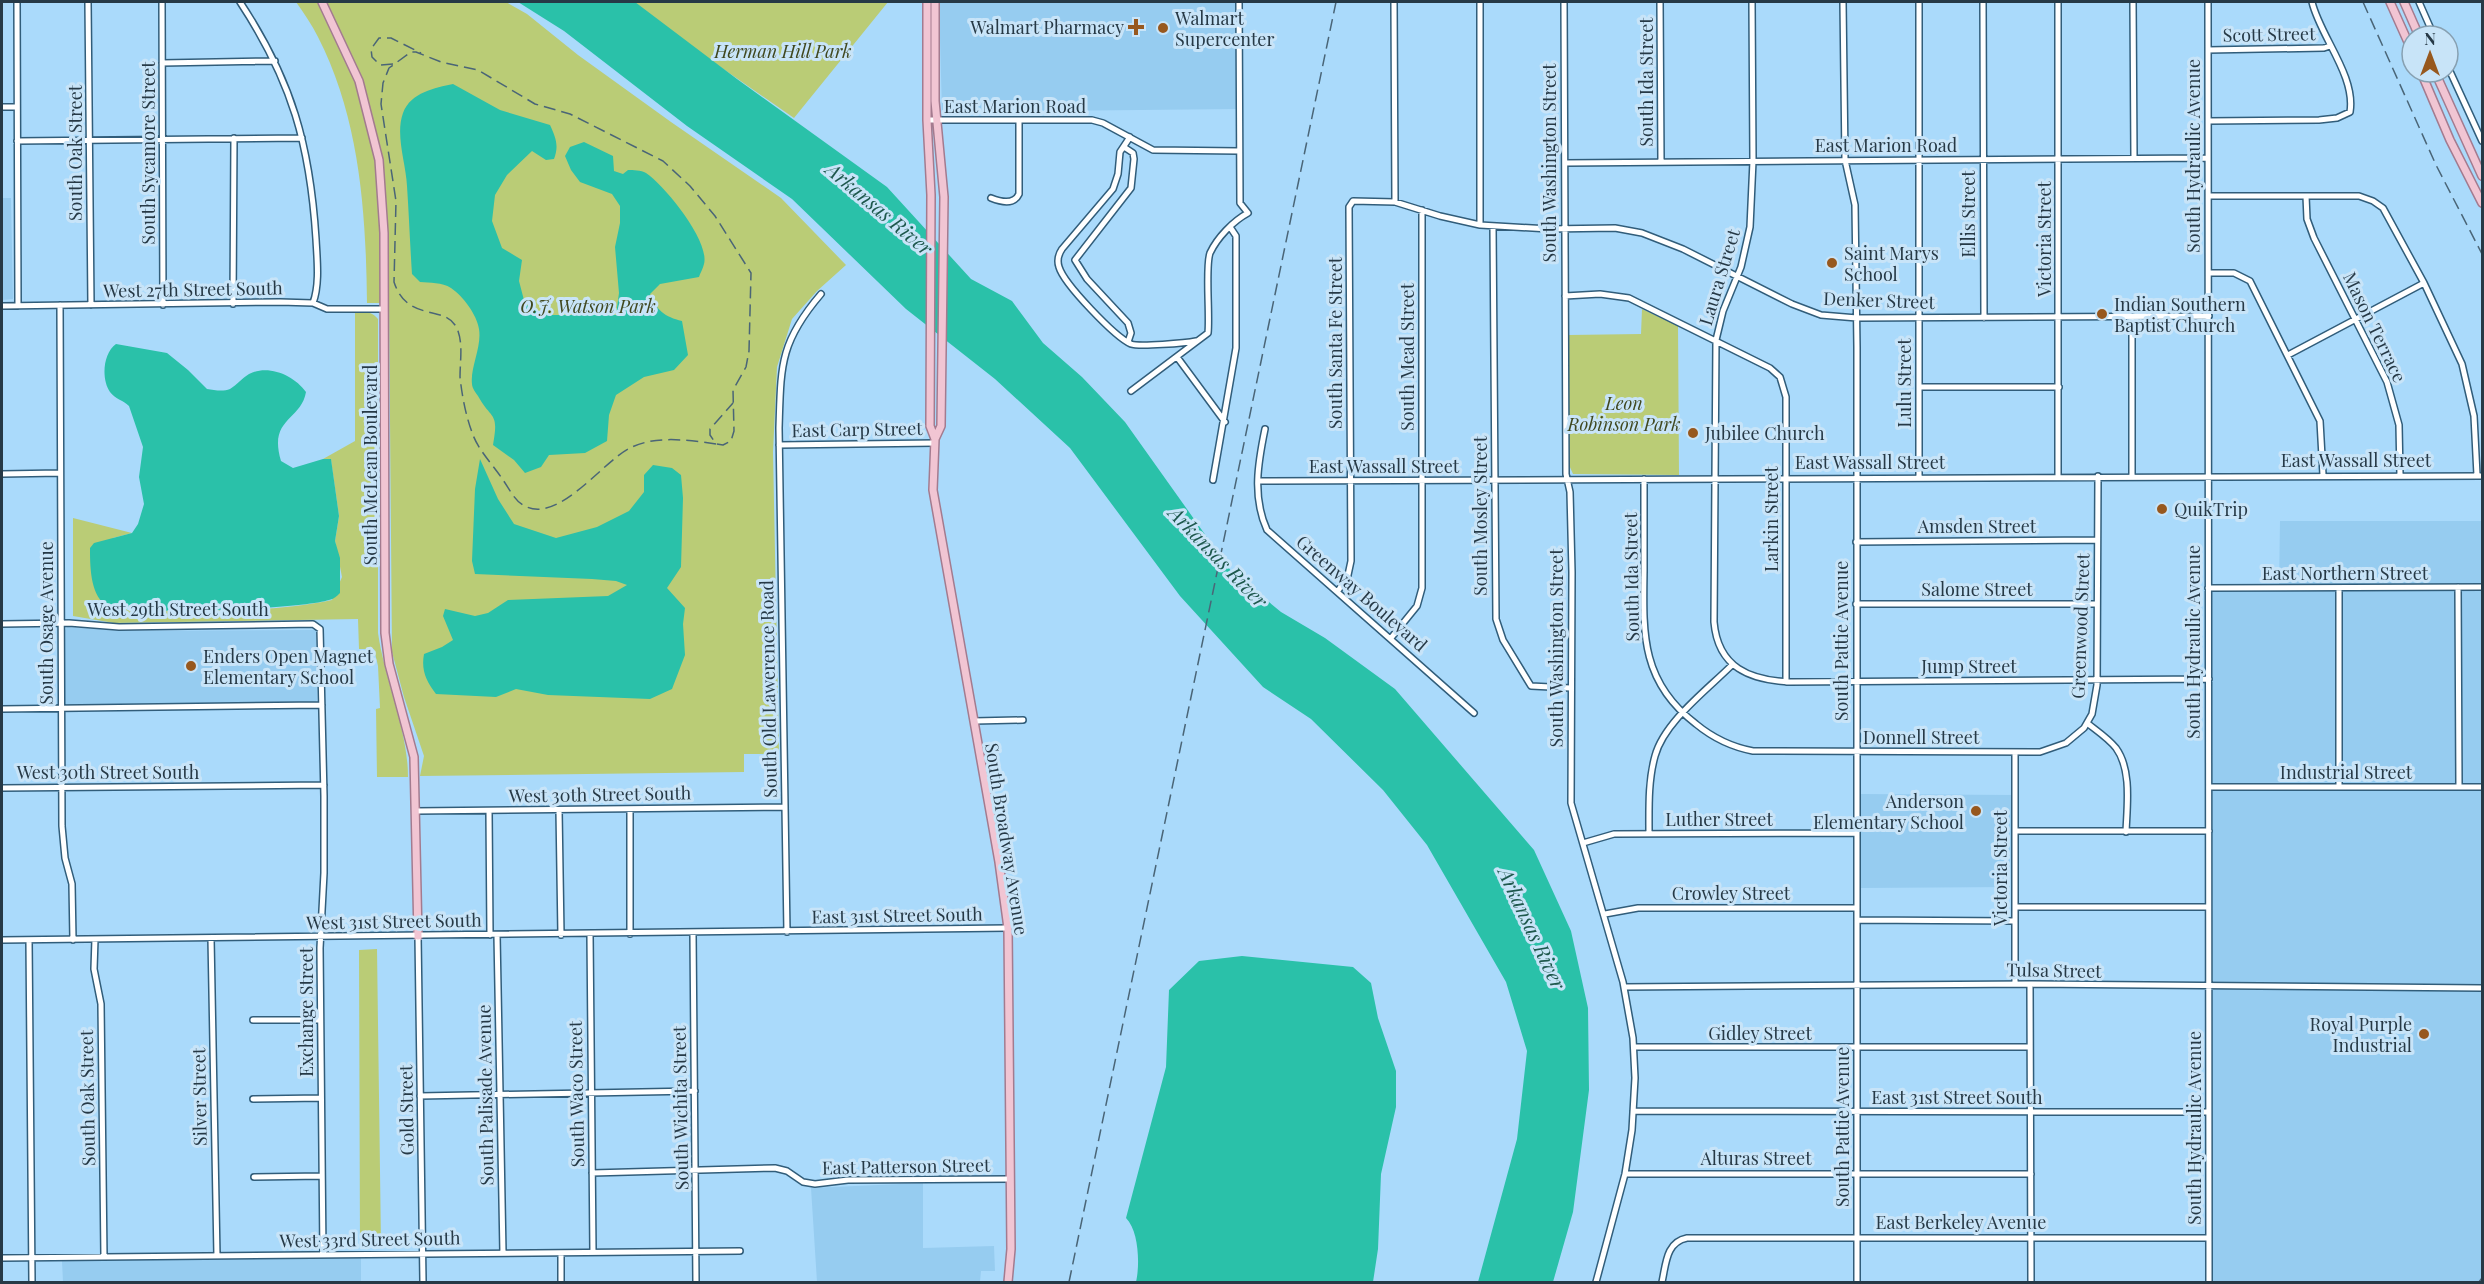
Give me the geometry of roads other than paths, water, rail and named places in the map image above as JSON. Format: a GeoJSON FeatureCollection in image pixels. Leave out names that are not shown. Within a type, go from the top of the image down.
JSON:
{"type":"FeatureCollection","features":[{"type":"Feature","properties":{"kind":"main road","name":"South McLean Boulevard"},"geometry":{"type":"LineString","coordinates":[[322,2],[359,81],[379,160],[384,233],[385,633],[389,664],[414,757],[418,936]]}},
{"type":"Feature","properties":{"kind":"main road","name":"South Broadway Avenue"},"geometry":{"type":"LineString","coordinates":[[927,2],[927,120],[931,195],[930,426],[935,441]]}},
{"type":"Feature","properties":{"kind":"main road","name":"South Broadway Avenue"},"geometry":{"type":"LineString","coordinates":[[935,2],[936,122],[944,197],[943,383],[941,426],[935,441],[933,490],[999,862],[1008,928],[1011,1249],[1008,1282]]}},
{"type":"Feature","properties":{"kind":"main road"},"geometry":{"type":"LineString","coordinates":[[2390,2],[2400,24]]}},
{"type":"Feature","properties":{"kind":"main road"},"geometry":{"type":"LineString","coordinates":[[2404,2],[2414,24]]}},
{"type":"Feature","properties":{"kind":"main road"},"geometry":{"type":"LineString","coordinates":[[2426,84],[2450,140],[2482,203]]}},
{"type":"Feature","properties":{"kind":"main road"},"geometry":{"type":"LineString","coordinates":[[2440,84],[2482,176]]}},
{"type":"Feature","properties":{"kind":"street"},"geometry":{"type":"LineString","coordinates":[[17,2],[18,306]]}},
{"type":"Feature","properties":{"kind":"street","name":"South Oak Street"},"geometry":{"type":"LineString","coordinates":[[88,2],[91,305]]}},
{"type":"Feature","properties":{"kind":"street","name":"South Sycamore Street"},"geometry":{"type":"LineString","coordinates":[[162,2],[163,304]]}},
{"type":"Feature","properties":{"kind":"street"},"geometry":{"type":"LineString","coordinates":[[240,2],[263,36],[300,125],[313,186],[317,258],[317,287],[313,303]]}},
{"type":"Feature","properties":{"kind":"street"},"geometry":{"type":"LineString","coordinates":[[1131,391],[1208,333],[1210,253],[1238,218],[1248,213],[1240,203],[1239,2]]}},
{"type":"Feature","properties":{"kind":"street"},"geometry":{"type":"LineString","coordinates":[[1394,2],[1395,202],[1480,225],[1565,229]]}},
{"type":"Feature","properties":{"kind":"street"},"geometry":{"type":"LineString","coordinates":[[1480,2],[1480,225]]}},
{"type":"Feature","properties":{"kind":"street","name":"South Washington Street"},"geometry":{"type":"LineString","coordinates":[[1564,2],[1567,479],[1572,572],[1571,803],[1605,914],[1624,987],[1634,1047],[1633,1111],[1625,1173],[1596,1282]]}},
{"type":"Feature","properties":{"kind":"street","name":"South Ida Street"},"geometry":{"type":"LineString","coordinates":[[1660,2],[1661,162]]}},
{"type":"Feature","properties":{"kind":"street","name":"Laura Street"},"geometry":{"type":"LineString","coordinates":[[1732,665],[1718,640],[1714,622],[1716,340],[1723,310],[1737,276],[1750,227],[1753,161],[1752,2]]}},
{"type":"Feature","properties":{"kind":"street","name":"South Pattie Avenue"},"geometry":{"type":"LineString","coordinates":[[1843,2],[1845,160],[1855,205],[1857,318],[1857,1282]]}},
{"type":"Feature","properties":{"kind":"street","name":"Lulu Street"},"geometry":{"type":"LineString","coordinates":[[1919,2],[1920,477]]}},
{"type":"Feature","properties":{"kind":"street","name":"Ellis Street"},"geometry":{"type":"LineString","coordinates":[[1983,2],[1984,318]]}},
{"type":"Feature","properties":{"kind":"street","name":"Victoria Street"},"geometry":{"type":"LineString","coordinates":[[2058,2],[2058,476]]}},
{"type":"Feature","properties":{"kind":"street"},"geometry":{"type":"LineString","coordinates":[[2133,2],[2134,158]]}},
{"type":"Feature","properties":{"kind":"street","name":"South Hydraulic Avenue"},"geometry":{"type":"LineString","coordinates":[[2208,2],[2209,1282]]}},
{"type":"Feature","properties":{"kind":"street"},"geometry":{"type":"LineString","coordinates":[[2208,121],[2319,120],[2337,118],[2350,112],[2352,101],[2344,77],[2312,2]]}},
{"type":"Feature","properties":{"kind":"street"},"geometry":{"type":"LineString","coordinates":[[2419,2],[2429,24]]}},
{"type":"Feature","properties":{"kind":"street","name":"Scott Street"},"geometry":{"type":"LineString","coordinates":[[2208,50],[2324,48],[2330,46]]}},
{"type":"Feature","properties":{"kind":"street"},"geometry":{"type":"LineString","coordinates":[[162,63],[275,61]]}},
{"type":"Feature","properties":{"kind":"street"},"geometry":{"type":"LineString","coordinates":[[2456,84],[2482,141]]}},
{"type":"Feature","properties":{"kind":"street"},"geometry":{"type":"LineString","coordinates":[[2,107],[17,107]]}},
{"type":"Feature","properties":{"kind":"street","name":"East Marion Road"},"geometry":{"type":"LineString","coordinates":[[927,120],[936,122],[1092,120],[1104,123],[1160,152],[1239,151]]}},
{"type":"Feature","properties":{"kind":"street"},"geometry":{"type":"LineString","coordinates":[[991,198],[998,201],[1010,201],[1016,200],[1020,194],[1019,121]]}},
{"type":"Feature","properties":{"kind":"street"},"geometry":{"type":"LineString","coordinates":[[2476,129],[2482,125]]}},
{"type":"Feature","properties":{"kind":"street"},"geometry":{"type":"LineString","coordinates":[[1130,137],[1120,152],[1118,174],[1113,189],[1067,241],[1059,254],[1058,263],[1066,280],[1106,324],[1128,342],[1149,345],[1199,340]]}},
{"type":"Feature","properties":{"kind":"street"},"geometry":{"type":"LineString","coordinates":[[234,138],[234,304]]}},
{"type":"Feature","properties":{"kind":"street"},"geometry":{"type":"LineString","coordinates":[[17,141],[303,138]]}},
{"type":"Feature","properties":{"kind":"street"},"geometry":{"type":"LineString","coordinates":[[1124,147],[1133,153],[1131,188],[1075,260],[1087,279],[1128,323],[1131,333],[1128,342]]}},
{"type":"Feature","properties":{"kind":"street","name":"East Marion Road"},"geometry":{"type":"LineString","coordinates":[[1565,163],[2208,158]]}},
{"type":"Feature","properties":{"kind":"street"},"geometry":{"type":"LineString","coordinates":[[2209,196],[2359,196],[2379,204],[2386,212],[2457,349],[2468,381],[2480,476]]}},
{"type":"Feature","properties":{"kind":"street","name":"Mason Terrace"},"geometry":{"type":"LineString","coordinates":[[2306,196],[2309,228],[2383,373],[2395,404],[2400,475]]}},
{"type":"Feature","properties":{"kind":"street","name":"South Santa Fe Street"},"geometry":{"type":"LineString","coordinates":[[1338,591],[1348,575],[1351,561],[1349,207],[1353,201],[1395,202]]}},
{"type":"Feature","properties":{"kind":"street","name":"South Mead Street"},"geometry":{"type":"LineString","coordinates":[[1391,638],[1417,606],[1422,588],[1422,210]]}},
{"type":"Feature","properties":{"kind":"street","name":"South Mosley Street"},"geometry":{"type":"LineString","coordinates":[[1493,226],[1496,619],[1503,640],[1532,686],[1570,688]]}},
{"type":"Feature","properties":{"kind":"street"},"geometry":{"type":"LineString","coordinates":[[1214,480],[1236,348],[1236,236],[1230,227]]}},
{"type":"Feature","properties":{"kind":"street","name":"Denker Street"},"geometry":{"type":"LineString","coordinates":[[1565,229],[1615,228],[1641,233],[1683,249],[1792,304],[1821,315],[1857,318],[2209,316]]}},
{"type":"Feature","properties":{"kind":"street"},"geometry":{"type":"LineString","coordinates":[[2209,273],[2234,273],[2250,281],[2320,421],[2323,475]]}},
{"type":"Feature","properties":{"kind":"street"},"geometry":{"type":"LineString","coordinates":[[2288,355],[2424,283]]}},
{"type":"Feature","properties":{"kind":"street","name":"South Old Lawerence Road"},"geometry":{"type":"LineString","coordinates":[[787,932],[779,445],[781,365],[790,337],[806,311],[821,294]]}},
{"type":"Feature","properties":{"kind":"street","name":"Larkin Street"},"geometry":{"type":"LineString","coordinates":[[1565,296],[1599,294],[1629,298],[1716,340],[1770,368],[1780,376],[1786,397],[1786,682]]}},
{"type":"Feature","properties":{"kind":"street","name":"West 27th Street South"},"geometry":{"type":"LineString","coordinates":[[2,306],[313,303],[327,309],[384,309]]}},
{"type":"Feature","properties":{"kind":"street","name":"South Osage Avenue"},"geometry":{"type":"LineString","coordinates":[[60,305],[62,826],[65,858],[72,884],[73,940]]}},
{"type":"Feature","properties":{"kind":"street"},"geometry":{"type":"LineString","coordinates":[[2132,317],[2132,476]]}},
{"type":"Feature","properties":{"kind":"street"},"geometry":{"type":"LineString","coordinates":[[1177,357],[1225,422]]}},
{"type":"Feature","properties":{"kind":"street"},"geometry":{"type":"LineString","coordinates":[[1919,387],[2059,387]]}},
{"type":"Feature","properties":{"kind":"street","name":"Greenway Boulevard"},"geometry":{"type":"LineString","coordinates":[[1265,429],[1259,458],[1258,505],[1267,530],[1474,713]]}},
{"type":"Feature","properties":{"kind":"street","name":"East Carp Street"},"geometry":{"type":"LineString","coordinates":[[779,445],[935,441]]}},
{"type":"Feature","properties":{"kind":"street"},"geometry":{"type":"LineString","coordinates":[[2,474],[60,473]]}},
{"type":"Feature","properties":{"kind":"street","name":"East Wassall Street"},"geometry":{"type":"LineString","coordinates":[[1258,481],[2208,475],[2480,476]]}},
{"type":"Feature","properties":{"kind":"street","name":"Greenwood Street"},"geometry":{"type":"LineString","coordinates":[[2098,476],[2097,680],[2092,714],[2087,723],[2115,747],[2122,763],[2127,785],[2126,832]]}},
{"type":"Feature","properties":{"kind":"street","name":"South Ida Street"},"geometry":{"type":"LineString","coordinates":[[1644,479],[1644,636],[1659,684],[1683,714]]}},
{"type":"Feature","properties":{"kind":"street","name":"Amsden Street"},"geometry":{"type":"LineString","coordinates":[[1856,542],[2097,540]]}},
{"type":"Feature","properties":{"kind":"street"},"geometry":{"type":"LineString","coordinates":[[2458,587],[2459,787]]}},
{"type":"Feature","properties":{"kind":"street","name":"East Northern Street"},"geometry":{"type":"LineString","coordinates":[[2208,588],[2482,587]]}},
{"type":"Feature","properties":{"kind":"street"},"geometry":{"type":"LineString","coordinates":[[2339,588],[2339,787]]}},
{"type":"Feature","properties":{"kind":"street","name":"Salome Street"},"geometry":{"type":"LineString","coordinates":[[1856,604],[2097,604]]}},
{"type":"Feature","properties":{"kind":"street","name":"West 29th Street South"},"geometry":{"type":"LineString","coordinates":[[2,624],[62,623],[118,627],[313,624],[319,627]]}},
{"type":"Feature","properties":{"kind":"street","name":"Exchange Street"},"geometry":{"type":"LineString","coordinates":[[319,627],[321,632],[324,785],[320,1020],[323,1255]]}},
{"type":"Feature","properties":{"kind":"street"},"geometry":{"type":"LineString","coordinates":[[1649,834],[1649,799],[1655,754],[1669,729],[1732,665]]}},
{"type":"Feature","properties":{"kind":"street","name":"Jump Street"},"geometry":{"type":"LineString","coordinates":[[1732,665],[1759,679],[1786,682],[2209,679]]}},
{"type":"Feature","properties":{"kind":"street"},"geometry":{"type":"LineString","coordinates":[[2,709],[322,705]]}},
{"type":"Feature","properties":{"kind":"street","name":"Donnell Street"},"geometry":{"type":"LineString","coordinates":[[1683,714],[1713,736],[1744,749],[1762,752],[2040,752],[2059,747],[2073,738],[2087,723]]}},
{"type":"Feature","properties":{"kind":"street"},"geometry":{"type":"LineString","coordinates":[[974,721],[1023,720]]}},
{"type":"Feature","properties":{"kind":"street","name":"Victoria Street"},"geometry":{"type":"LineString","coordinates":[[2015,752],[2015,984]]}},
{"type":"Feature","properties":{"kind":"street","name":"West 30th Street South"},"geometry":{"type":"LineString","coordinates":[[2,788],[324,785]]}},
{"type":"Feature","properties":{"kind":"street","name":"Industrial Street"},"geometry":{"type":"LineString","coordinates":[[2209,787],[2482,787]]}},
{"type":"Feature","properties":{"kind":"street","name":"West 30th Street South"},"geometry":{"type":"LineString","coordinates":[[416,811],[785,807]]}},
{"type":"Feature","properties":{"kind":"street"},"geometry":{"type":"LineString","coordinates":[[630,809],[630,934]]}},
{"type":"Feature","properties":{"kind":"street"},"geometry":{"type":"LineString","coordinates":[[559,810],[561,935]]}},
{"type":"Feature","properties":{"kind":"street","name":"South Palisade Avenue"},"geometry":{"type":"LineString","coordinates":[[489,811],[500,1096],[503,1253]]}},
{"type":"Feature","properties":{"kind":"street"},"geometry":{"type":"LineString","coordinates":[[2015,831],[2209,831]]}},
{"type":"Feature","properties":{"kind":"street","name":"Luther Street"},"geometry":{"type":"LineString","coordinates":[[1582,843],[1614,834],[1857,833]]}},
{"type":"Feature","properties":{"kind":"street"},"geometry":{"type":"LineString","coordinates":[[2015,908],[2208,907]]}},
{"type":"Feature","properties":{"kind":"street","name":"Crowley Street"},"geometry":{"type":"LineString","coordinates":[[1605,914],[1638,908],[1857,908]]}},
{"type":"Feature","properties":{"kind":"street"},"geometry":{"type":"LineString","coordinates":[[1857,920],[2015,921]]}},
{"type":"Feature","properties":{"kind":"street","name":"East 31st Street South"},"geometry":{"type":"LineString","coordinates":[[787,932],[1008,928]]}},
{"type":"Feature","properties":{"kind":"street","name":"West 31st Street South"},"geometry":{"type":"LineString","coordinates":[[2,940],[787,932]]}},
{"type":"Feature","properties":{"kind":"street","name":"South Wichita Street"},"geometry":{"type":"LineString","coordinates":[[693,933],[697,1170],[696,1282]]}},
{"type":"Feature","properties":{"kind":"street","name":"South Waco Street"},"geometry":{"type":"LineString","coordinates":[[590,934],[593,1252]]}},
{"type":"Feature","properties":{"kind":"street","name":"Gold Street"},"geometry":{"type":"LineString","coordinates":[[418,936],[423,1282]]}},
{"type":"Feature","properties":{"kind":"street","name":"Silver Street"},"geometry":{"type":"LineString","coordinates":[[211,938],[217,1256]]}},
{"type":"Feature","properties":{"kind":"street","name":"South Oak Street"},"geometry":{"type":"LineString","coordinates":[[95,939],[94,973],[101,1008],[104,1257]]}},
{"type":"Feature","properties":{"kind":"street"},"geometry":{"type":"LineString","coordinates":[[29,940],[32,1282]]}},
{"type":"Feature","properties":{"kind":"street"},"geometry":{"type":"LineString","coordinates":[[2030,984],[2031,1282]]}},
{"type":"Feature","properties":{"kind":"street","name":"Tulsa Street"},"geometry":{"type":"LineString","coordinates":[[1624,987],[2030,984],[2208,987],[2482,987]]}},
{"type":"Feature","properties":{"kind":"street"},"geometry":{"type":"LineString","coordinates":[[253,1020],[320,1020]]}},
{"type":"Feature","properties":{"kind":"street","name":"Gidley Street"},"geometry":{"type":"LineString","coordinates":[[1634,1047],[2030,1047]]}},
{"type":"Feature","properties":{"kind":"street"},"geometry":{"type":"LineString","coordinates":[[420,1096],[695,1091]]}},
{"type":"Feature","properties":{"kind":"street"},"geometry":{"type":"LineString","coordinates":[[253,1099],[321,1098]]}},
{"type":"Feature","properties":{"kind":"street","name":"East 31st Street South"},"geometry":{"type":"LineString","coordinates":[[1633,1111],[2208,1112]]}},
{"type":"Feature","properties":{"kind":"street","name":"East Patterson Street"},"geometry":{"type":"LineString","coordinates":[[697,1170],[775,1168],[787,1171],[803,1182],[1010,1179]]}},
{"type":"Feature","properties":{"kind":"street"},"geometry":{"type":"LineString","coordinates":[[592,1173],[697,1170]]}},
{"type":"Feature","properties":{"kind":"street","name":"Alturas Street"},"geometry":{"type":"LineString","coordinates":[[1625,1173],[2031,1174]]}},
{"type":"Feature","properties":{"kind":"street"},"geometry":{"type":"LineString","coordinates":[[254,1177],[322,1176]]}},
{"type":"Feature","properties":{"kind":"street","name":"East Berkeley Avenue"},"geometry":{"type":"LineString","coordinates":[[1662,1282],[1669,1253],[1677,1241],[1688,1238],[2209,1238]]}},
{"type":"Feature","properties":{"kind":"street","name":"West 33rd Street South"},"geometry":{"type":"LineString","coordinates":[[2,1258],[740,1251]]}},
{"type":"Feature","properties":{"kind":"street"},"geometry":{"type":"LineString","coordinates":[[561,1253],[561,1282]]}},
{"type":"Feature","properties":{"kind":"water","name":"Arkansas River"},"geometry":{"type":"Polygon","coordinates":[[[518,2],[635,2],[887,187],[971,279],[1012,301],[1043,343],[1082,377],[1125,422],[1231,571],[1281,612],[1325,638],[1395,689],[1534,850],[1571,931],[1588,1008],[1589,1090],[1573,1212],[1553,1282],[1478,1282],[1517,1139],[1527,1051],[1506,982],[1427,845],[1383,790],[1311,719],[1263,687],[1180,596],[1070,448],[995,379],[906,309],[792,199],[687,126],[564,31],[518,2]]]}},
{"type":"Feature","properties":{"kind":"water"},"geometry":{"type":"Polygon","coordinates":[[[453,84],[500,110],[550,125],[555,138],[557,146],[554,159],[546,160],[532,151],[507,175],[495,195],[492,221],[502,248],[522,260],[519,281],[525,304],[544,315],[616,315],[619,293],[615,247],[620,223],[620,206],[612,194],[580,182],[571,170],[565,156],[570,147],[584,142],[613,156],[614,171],[623,174],[628,170],[646,173],[664,189],[693,229],[704,254],[704,264],[699,277],[660,284],[650,294],[662,312],[682,321],[688,355],[674,370],[644,377],[616,395],[609,415],[607,441],[585,453],[549,455],[541,467],[525,473],[514,460],[493,445],[495,421],[473,387],[472,377],[478,350],[479,329],[469,306],[451,288],[440,284],[420,282],[412,274],[407,186],[400,140],[401,122],[403,113],[412,100],[431,89],[453,84]]]}},
{"type":"Feature","properties":{"kind":"water"},"geometry":{"type":"Polygon","coordinates":[[[116,344],[167,353],[207,389],[227,390],[249,374],[264,370],[288,376],[301,386],[306,392],[303,402],[282,428],[278,447],[281,461],[293,468],[323,459],[331,459],[339,516],[335,541],[340,558],[340,593],[338,595],[331,600],[285,606],[177,611],[119,608],[105,604],[100,599],[92,578],[90,548],[94,543],[132,533],[138,524],[144,504],[139,477],[143,447],[129,406],[112,394],[105,380],[108,353],[116,344]]]}},
{"type":"Feature","properties":{"kind":"water"},"geometry":{"type":"Polygon","coordinates":[[[480,459],[498,499],[514,524],[556,538],[597,527],[629,511],[644,492],[644,475],[653,465],[672,468],[681,475],[683,498],[681,567],[667,588],[685,608],[683,624],[685,655],[672,689],[650,699],[548,695],[516,689],[496,697],[436,694],[425,675],[423,660],[424,654],[453,640],[443,616],[445,609],[475,616],[488,613],[508,600],[608,596],[627,585],[616,581],[592,579],[475,574],[472,561],[475,489],[480,459]]]}},
{"type":"Feature","properties":{"kind":"water"},"geometry":{"type":"Polygon","coordinates":[[[1242,956],[1353,967],[1371,983],[1378,1018],[1396,1071],[1396,1107],[1381,1174],[1378,1249],[1373,1282],[1136,1282],[1138,1267],[1136,1239],[1126,1218],[1166,1067],[1169,990],[1199,961],[1242,956]]]}},
{"type":"Feature","properties":{"kind":"railway"},"geometry":{"type":"LineString","coordinates":[[1069,1282],[1336,2]]}},
{"type":"Feature","properties":{"kind":"railway"},"geometry":{"type":"LineString","coordinates":[[2363,2],[2436,165],[2482,254]]}},
{"type":"Feature","properties":{"kind":"railway"},"geometry":{"type":"LineString","coordinates":[[393,64],[380,65],[372,57],[371,49],[379,38],[391,38],[421,53]]}},
{"type":"Feature","properties":{"kind":"railway"},"geometry":{"type":"LineString","coordinates":[[716,444],[694,441],[650,441],[630,448],[619,455],[579,490],[550,507],[536,509],[523,505],[517,500],[479,447],[471,428],[460,377],[460,336],[453,322],[446,317],[409,304],[400,295],[394,282],[396,201],[381,104],[383,83],[389,68],[411,52],[416,52],[441,62],[478,70],[535,104],[570,114],[663,161],[690,186],[715,216],[751,273],[749,351],[746,367],[733,390],[734,431],[731,441],[723,445],[716,444],[710,435],[710,429],[733,403]]}},
{"type":"Feature","properties":{"kind":"railway"},"geometry":{"type":"LineString","coordinates":[[2479,1282],[2482,1278]]}},
{"type":"Feature","properties":{"kind":"place","name":"Walmart Pharmacy"},"geometry":{"type":"Point","coordinates":[1136,27]}},
{"type":"Feature","properties":{"kind":"place","name":"Walmart Supercenter"},"geometry":{"type":"Point","coordinates":[1163,28]}},
{"type":"Feature","properties":{"kind":"place","name":"Saint Marys School"},"geometry":{"type":"Point","coordinates":[1832,263]}},
{"type":"Feature","properties":{"kind":"place","name":"Indian Southern Baptist Church"},"geometry":{"type":"Point","coordinates":[2102,314]}},
{"type":"Feature","properties":{"kind":"place","name":"Jubilee Church"},"geometry":{"type":"Point","coordinates":[1693,433]}},
{"type":"Feature","properties":{"kind":"place","name":"QuikTrip"},"geometry":{"type":"Point","coordinates":[2162,509]}},
{"type":"Feature","properties":{"kind":"place","name":"Enders Open Magnet Elementary School"},"geometry":{"type":"Point","coordinates":[191,666]}},
{"type":"Feature","properties":{"kind":"place","name":"Anderson Elementary School"},"geometry":{"type":"Point","coordinates":[1976,811]}},
{"type":"Feature","properties":{"kind":"place","name":"Royal Purple Industrial"},"geometry":{"type":"Point","coordinates":[2424,1034]}},
{"type":"Feature","properties":{"kind":"park label","name":"Herman Hill Park"},"geometry":{"type":"Point","coordinates":[783,51]}},
{"type":"Feature","properties":{"kind":"park label","name":"O.J. Watson Park"},"geometry":{"type":"Point","coordinates":[588,306]}},
{"type":"Feature","properties":{"kind":"park label","name":"Leon Robinson Park"},"geometry":{"type":"Point","coordinates":[1624,413]}}]}
